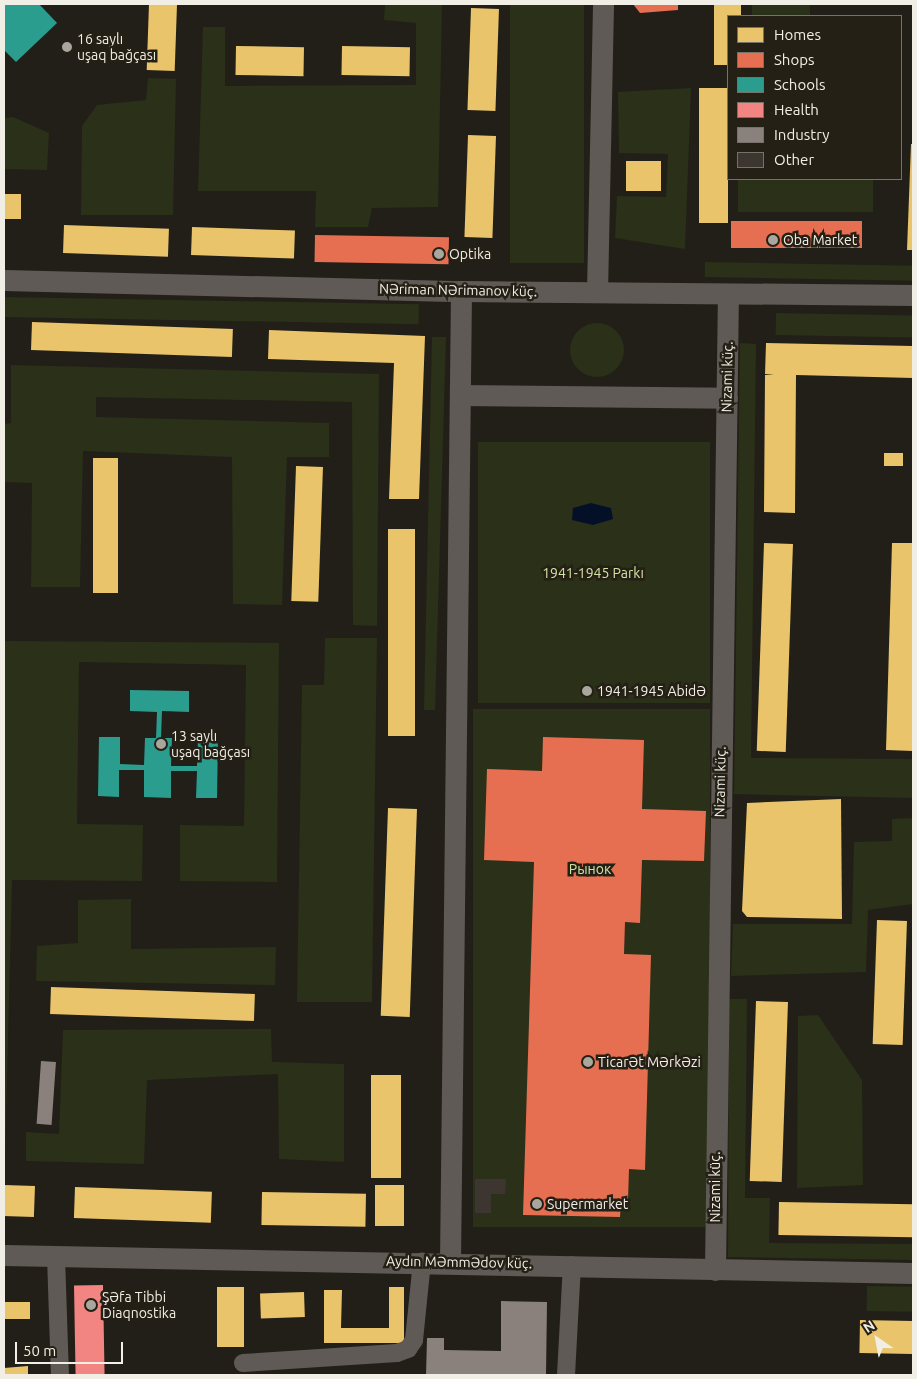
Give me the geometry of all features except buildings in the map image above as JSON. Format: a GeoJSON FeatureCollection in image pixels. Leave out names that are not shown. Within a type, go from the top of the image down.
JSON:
{"type":"FeatureCollection","features":[{"type":"Feature","properties":{"kind":"street"},"geometry":{"type":"LineString","coordinates":[[597,292],[603,4]]}},
{"type":"Feature","properties":{"kind":"street","name":"Nəriman Nərimanov küç."},"geometry":{"type":"LineString","coordinates":[[4,280],[461,292],[913,295]]}},
{"type":"Feature","properties":{"kind":"street"},"geometry":{"type":"LineString","coordinates":[[450,1262],[461,292]]}},
{"type":"Feature","properties":{"kind":"street","name":"Nizami küç."},"geometry":{"type":"LineString","coordinates":[[715,1270],[728,294]]}},
{"type":"Feature","properties":{"kind":"street"},"geometry":{"type":"LineString","coordinates":[[460,395],[727,398]]}},
{"type":"Feature","properties":{"kind":"street","name":"Aydın Məmmədov küç."},"geometry":{"type":"LineString","coordinates":[[4,1255],[422,1261],[715,1270],[913,1273]]}},
{"type":"Feature","properties":{"kind":"street"},"geometry":{"type":"LineString","coordinates":[[56,1256],[60,1375]]}},
{"type":"Feature","properties":{"kind":"street"},"geometry":{"type":"LineString","coordinates":[[243,1363],[397,1353],[408,1348],[414,1340],[422,1261]]}},
{"type":"Feature","properties":{"kind":"street"},"geometry":{"type":"LineString","coordinates":[[566,1375],[572,1265]]}},
{"type":"Feature","properties":{"kind":"green space"},"geometry":{"type":"Polygon","coordinates":[[[385,4],[442,4],[438,207],[372,208],[368,227],[315,227],[316,191],[198,191],[203,27],[225,27],[225,86],[416,85],[416,23],[384,20],[385,4]]]}},
{"type":"Feature","properties":{"kind":"green space"},"geometry":{"type":"Polygon","coordinates":[[[510,4],[584,4],[584,263],[510,263],[510,4]]]}},
{"type":"Feature","properties":{"kind":"green space"},"geometry":{"type":"Polygon","coordinates":[[[752,4],[810,4],[810,15],[752,15],[752,4]]]}},
{"type":"Feature","properties":{"kind":"green space"},"geometry":{"type":"Polygon","coordinates":[[[148,78],[176,79],[173,215],[81,215],[82,126],[97,105],[146,100],[148,78]]]}},
{"type":"Feature","properties":{"kind":"green space"},"geometry":{"type":"Polygon","coordinates":[[[691,88],[685,249],[615,238],[617,196],[666,197],[668,154],[619,153],[618,92],[691,88]]]}},
{"type":"Feature","properties":{"kind":"green space"},"geometry":{"type":"Polygon","coordinates":[[[13,117],[49,133],[47,170],[4,169],[4,118],[13,117]]]}},
{"type":"Feature","properties":{"kind":"green space"},"geometry":{"type":"Polygon","coordinates":[[[738,180],[873,180],[873,212],[738,212],[738,180]]]}},
{"type":"Feature","properties":{"kind":"green space"},"geometry":{"type":"Polygon","coordinates":[[[705,262],[913,266],[913,281],[705,277],[705,262]]]}},
{"type":"Feature","properties":{"kind":"green space"},"geometry":{"type":"Polygon","coordinates":[[[4,297],[419,304],[419,324],[4,317],[4,297]]]}},
{"type":"Feature","properties":{"kind":"green space"},"geometry":{"type":"Polygon","coordinates":[[[776,313],[913,315],[913,337],[776,335],[776,313]]]}},
{"type":"Feature","properties":{"kind":"green space"},"geometry":{"type":"Polygon","coordinates":[[[592,323],[602,323],[612,327],[620,335],[624,350],[620,365],[612,373],[602,377],[592,377],[582,373],[574,365],[570,355],[570,345],[574,335],[582,327],[592,323]]]}},
{"type":"Feature","properties":{"kind":"green space"},"geometry":{"type":"Polygon","coordinates":[[[432,337],[446,337],[435,710],[424,710],[432,337]]]}},
{"type":"Feature","properties":{"kind":"green space"},"geometry":{"type":"Polygon","coordinates":[[[740,343],[756,344],[751,758],[913,759],[913,798],[734,794],[740,343]]]}},
{"type":"Feature","properties":{"kind":"green space"},"geometry":{"type":"Polygon","coordinates":[[[11,365],[379,374],[377,626],[353,625],[352,402],[96,397],[96,417],[329,423],[329,457],[287,457],[282,605],[233,604],[232,457],[83,451],[80,587],[31,587],[32,483],[4,482],[4,424],[11,423],[11,365]]]}},
{"type":"Feature","properties":{"kind":"green space","name":"1941-1945 Parkı"},"geometry":{"type":"Polygon","coordinates":[[[478,442],[710,442],[710,703],[478,703],[478,442]]]}},
{"type":"Feature","properties":{"kind":"green space"},"geometry":{"type":"Polygon","coordinates":[[[325,638],[377,638],[372,1002],[297,1002],[302,685],[324,685],[325,638]]]}},
{"type":"Feature","properties":{"kind":"green space"},"geometry":{"type":"Polygon","coordinates":[[[4,641],[279,643],[277,882],[180,881],[180,825],[244,826],[246,665],[79,662],[77,824],[143,825],[142,881],[12,880],[5,1161],[4,641]]]}},
{"type":"Feature","properties":{"kind":"green space","name":"Рынок"},"geometry":{"type":"Polygon","coordinates":[[[473,709],[710,709],[710,1227],[473,1227],[473,709]]]}},
{"type":"Feature","properties":{"kind":"green space"},"geometry":{"type":"Polygon","coordinates":[[[913,818],[913,904],[868,910],[866,972],[731,976],[733,924],[852,924],[854,842],[892,841],[892,819],[913,818]]]}},
{"type":"Feature","properties":{"kind":"green space"},"geometry":{"type":"Polygon","coordinates":[[[131,899],[131,949],[276,947],[275,985],[36,981],[37,946],[78,943],[78,900],[131,899]]]}},
{"type":"Feature","properties":{"kind":"green space"},"geometry":{"type":"Polygon","coordinates":[[[729,999],[747,999],[745,1198],[770,1198],[769,1243],[913,1244],[913,1260],[728,1257],[729,999]]]}},
{"type":"Feature","properties":{"kind":"green space"},"geometry":{"type":"Polygon","coordinates":[[[818,1015],[862,1080],[863,1185],[797,1188],[798,1016],[818,1015]]]}},
{"type":"Feature","properties":{"kind":"green space"},"geometry":{"type":"Polygon","coordinates":[[[271,1029],[272,1062],[344,1064],[344,1162],[279,1159],[278,1074],[147,1080],[144,1164],[26,1161],[26,1132],[59,1134],[63,1030],[271,1029]]]}},
{"type":"Feature","properties":{"kind":"green space"},"geometry":{"type":"Polygon","coordinates":[[[867,1286],[913,1287],[913,1312],[867,1311],[867,1286]]]}},
{"type":"Feature","properties":{"kind":"water"},"geometry":{"type":"Polygon","coordinates":[[[591,503],[611,508],[613,519],[593,525],[572,520],[573,508],[591,503]]]}},
{"type":"Feature","properties":{"kind":"place","name":"16 saylı uşaq bağçası"},"geometry":{"type":"Point","coordinates":[67,47]}},
{"type":"Feature","properties":{"kind":"place","name":"Oba Market"},"geometry":{"type":"Point","coordinates":[773,240]}},
{"type":"Feature","properties":{"kind":"place","name":"Optika"},"geometry":{"type":"Point","coordinates":[439,254]}},
{"type":"Feature","properties":{"kind":"place","name":"1941-1945 Abidə"},"geometry":{"type":"Point","coordinates":[587,691]}},
{"type":"Feature","properties":{"kind":"place","name":"13 saylı uşaq bağçası"},"geometry":{"type":"Point","coordinates":[161,744]}},
{"type":"Feature","properties":{"kind":"place","name":"Ticarət Mərkəzi"},"geometry":{"type":"Point","coordinates":[588,1062]}},
{"type":"Feature","properties":{"kind":"place","name":"Supermarket"},"geometry":{"type":"Point","coordinates":[537,1204]}},
{"type":"Feature","properties":{"kind":"place","name":"Şəfa Tibbi Diaqnostika"},"geometry":{"type":"Point","coordinates":[91,1305]}}]}
